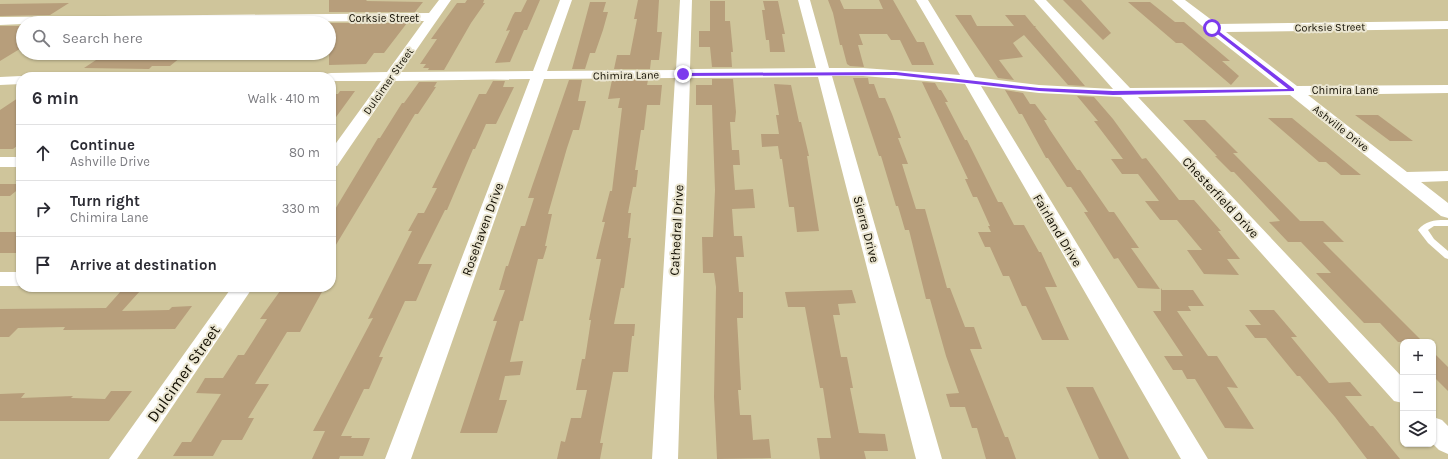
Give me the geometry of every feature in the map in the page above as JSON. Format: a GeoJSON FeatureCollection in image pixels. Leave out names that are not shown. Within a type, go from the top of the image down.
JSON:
{"type":"FeatureCollection","features":[{"type":"Feature","properties":{"kind":"street","name":"Dulcimer Street"},"geometry":{"type":"LineString","coordinates":[[336,154],[445,0]]}},
{"type":"Feature","properties":{"kind":"street","name":"Rosehaven Drive"},"geometry":{"type":"LineString","coordinates":[[398,459],[566,0]]}},
{"type":"Feature","properties":{"kind":"street","name":"Cathedral Drive"},"geometry":{"type":"LineString","coordinates":[[665,459],[686,0]]}},
{"type":"Feature","properties":{"kind":"street","name":"Sierra Drive"},"geometry":{"type":"LineString","coordinates":[[804,0],[929,459]]}},
{"type":"Feature","properties":{"kind":"street","name":"Fairland Drive"},"geometry":{"type":"LineString","coordinates":[[922,0],[1195,459]]}},
{"type":"Feature","properties":{"kind":"street","name":"Chesterfield Drive"},"geometry":{"type":"LineString","coordinates":[[1040,0],[1400,391]]}},
{"type":"Feature","properties":{"kind":"street","name":"Ashville Drive"},"geometry":{"type":"LineString","coordinates":[[1178,0],[1448,212]]}},
{"type":"Feature","properties":{"kind":"street","name":"Corksie Street"},"geometry":{"type":"LineString","coordinates":[[336,19],[432,18]]}},
{"type":"Feature","properties":{"kind":"street","name":"Corksie Street"},"geometry":{"type":"LineString","coordinates":[[0,21],[16,21]]}},
{"type":"Feature","properties":{"kind":"street","name":"Corksie Street"},"geometry":{"type":"LineString","coordinates":[[1212,28],[1448,25]]}},
{"type":"Feature","properties":{"kind":"street","name":"Chimira Lane"},"geometry":{"type":"LineString","coordinates":[[336,77],[896,73],[1066,91],[1124,92],[1448,89]]}},
{"type":"Feature","properties":{"kind":"street"},"geometry":{"type":"LineString","coordinates":[[0,81],[16,80]]}},
{"type":"Feature","properties":{"kind":"street"},"geometry":{"type":"LineString","coordinates":[[0,162],[16,162]]}},
{"type":"Feature","properties":{"kind":"street"},"geometry":{"type":"LineString","coordinates":[[1403,177],[1448,176]]}},
{"type":"Feature","properties":{"kind":"street"},"geometry":{"type":"LineString","coordinates":[[0,279],[16,279]]}},
{"type":"Feature","properties":{"kind":"street","name":"Dulcimer Street"},"geometry":{"type":"LineString","coordinates":[[122,459],[239,292]]}},
{"type":"Feature","properties":{"kind":"street"},"geometry":{"type":"LineString","coordinates":[[1436,430],[1448,443]]}},
{"type":"Feature","properties":{"kind":"lane"},"geometry":{"type":"LineString","coordinates":[[1448,223],[1433,224],[1426,226],[1423,230],[1431,241],[1448,256]]}},
{"type":"Feature","properties":{"kind":"building"},"geometry":{"type":"Polygon","coordinates":[[[329,0],[423,2],[415,12],[329,12],[329,0]]]}},
{"type":"Feature","properties":{"kind":"building"},"geometry":{"type":"Polygon","coordinates":[[[467,0],[484,0],[483,3],[485,3],[471,23],[444,70],[428,70],[429,68],[423,68],[426,64],[420,64],[437,39],[431,39],[457,3],[465,3],[467,0]]]}},
{"type":"Feature","properties":{"kind":"building"},"geometry":{"type":"Polygon","coordinates":[[[527,0],[540,0],[527,30],[524,30],[510,62],[495,63],[510,30],[506,31],[513,15],[515,12],[521,12],[527,0]]]}},
{"type":"Feature","properties":{"kind":"building"},"geometry":{"type":"Polygon","coordinates":[[[638,0],[659,0],[657,32],[662,32],[659,60],[651,60],[650,69],[614,69],[617,55],[630,55],[637,19],[634,19],[638,0]]]}},
{"type":"Feature","properties":{"kind":"building"},"geometry":{"type":"Polygon","coordinates":[[[828,0],[840,0],[844,9],[883,9],[879,0],[893,0],[917,42],[924,42],[934,65],[912,65],[900,40],[891,40],[887,34],[859,34],[863,45],[858,45],[864,67],[850,66],[847,64],[842,45],[840,45],[833,13],[828,0]]]}},
{"type":"Feature","properties":{"kind":"building"},"geometry":{"type":"Polygon","coordinates":[[[1063,0],[1081,0],[1111,33],[1103,40],[1063,0]]]}},
{"type":"Feature","properties":{"kind":"building"},"geometry":{"type":"Polygon","coordinates":[[[710,1],[725,1],[725,21],[730,21],[733,52],[731,52],[732,67],[712,67],[710,47],[699,47],[699,31],[710,31],[710,1]]]}},
{"type":"Feature","properties":{"kind":"building"},"geometry":{"type":"Polygon","coordinates":[[[763,1],[778,1],[785,34],[782,34],[785,52],[770,52],[769,40],[766,40],[762,10],[765,10],[763,1]]]}},
{"type":"Feature","properties":{"kind":"building"},"geometry":{"type":"Polygon","coordinates":[[[590,2],[606,2],[603,12],[608,12],[595,53],[590,53],[585,69],[572,69],[590,2]]]}},
{"type":"Feature","properties":{"kind":"building"},"geometry":{"type":"Polygon","coordinates":[[[1128,2],[1150,2],[1175,22],[1184,22],[1230,61],[1222,61],[1239,76],[1231,85],[1182,43],[1176,43],[1128,2]]]}},
{"type":"Feature","properties":{"kind":"building"},"geometry":{"type":"Polygon","coordinates":[[[69,3],[50,15],[0,16],[0,4],[69,3]]]}},
{"type":"Feature","properties":{"kind":"building"},"geometry":{"type":"Polygon","coordinates":[[[955,15],[971,15],[977,26],[1014,26],[1005,15],[1025,15],[1034,26],[1036,26],[1035,27],[1085,86],[1068,85],[1024,35],[1013,43],[1023,57],[999,60],[1014,80],[998,78],[955,15]]]}},
{"type":"Feature","properties":{"kind":"building"},"geometry":{"type":"Polygon","coordinates":[[[336,23],[407,23],[384,53],[374,53],[366,64],[329,65],[329,60],[336,60],[336,23]]]}},
{"type":"Feature","properties":{"kind":"building"},"geometry":{"type":"Polygon","coordinates":[[[0,26],[16,26],[16,51],[0,61],[0,26]]]}},
{"type":"Feature","properties":{"kind":"building"},"geometry":{"type":"Polygon","coordinates":[[[96,60],[177,60],[170,66],[152,66],[149,69],[84,68],[96,60]]]}},
{"type":"Feature","properties":{"kind":"building"},"geometry":{"type":"Polygon","coordinates":[[[853,78],[868,78],[869,84],[874,84],[879,98],[885,98],[892,114],[901,138],[898,138],[908,164],[902,164],[916,209],[925,209],[947,288],[950,288],[965,327],[974,327],[982,349],[970,349],[1005,437],[1008,437],[1016,459],[986,459],[977,428],[972,428],[965,407],[950,407],[946,394],[959,393],[946,356],[930,299],[926,299],[909,230],[905,230],[898,206],[896,206],[881,156],[879,156],[853,78]]]}},
{"type":"Feature","properties":{"kind":"building"},"geometry":{"type":"Polygon","coordinates":[[[712,79],[733,79],[736,112],[735,122],[730,122],[732,150],[739,150],[740,165],[733,165],[735,190],[753,189],[755,208],[732,209],[734,236],[742,236],[744,257],[736,257],[739,292],[743,292],[743,318],[737,318],[741,390],[738,390],[740,415],[751,415],[753,440],[769,439],[771,458],[717,459],[714,397],[716,287],[714,273],[703,273],[702,237],[713,237],[715,190],[712,105],[696,105],[696,85],[712,85],[712,79]]]}},
{"type":"Feature","properties":{"kind":"building"},"geometry":{"type":"Polygon","coordinates":[[[569,80],[582,80],[578,101],[586,101],[579,130],[573,130],[567,148],[548,214],[552,214],[545,246],[547,246],[543,259],[538,259],[523,321],[520,321],[510,362],[523,361],[520,375],[505,376],[499,400],[507,400],[497,433],[460,433],[497,321],[493,321],[505,290],[499,290],[506,266],[508,266],[521,226],[525,226],[534,198],[528,198],[569,80]]]}},
{"type":"Feature","properties":{"kind":"building"},"geometry":{"type":"Polygon","coordinates":[[[612,80],[648,80],[647,85],[662,85],[660,105],[647,105],[644,130],[641,130],[635,170],[638,170],[636,187],[633,187],[628,213],[631,213],[628,238],[631,238],[624,288],[621,288],[614,324],[635,324],[634,336],[632,336],[628,372],[613,372],[600,443],[603,443],[600,459],[557,459],[561,441],[565,442],[571,418],[581,418],[587,390],[576,390],[582,359],[585,359],[591,320],[589,320],[601,259],[596,259],[605,222],[602,222],[610,191],[612,191],[622,108],[618,108],[620,98],[608,99],[612,80]]]}},
{"type":"Feature","properties":{"kind":"building"},"geometry":{"type":"Polygon","coordinates":[[[493,81],[505,81],[503,87],[514,87],[496,124],[486,124],[475,149],[473,149],[447,210],[445,210],[418,264],[432,264],[416,301],[405,301],[379,357],[383,357],[369,389],[364,389],[341,436],[352,436],[351,438],[370,438],[363,456],[340,456],[339,459],[312,459],[325,431],[313,431],[373,318],[368,319],[412,231],[408,231],[418,213],[424,213],[437,188],[432,188],[479,94],[486,94],[493,81]]]}},
{"type":"Feature","properties":{"kind":"building"},"geometry":{"type":"Polygon","coordinates":[[[419,82],[437,82],[434,87],[436,87],[418,114],[415,114],[336,245],[336,208],[378,138],[380,138],[402,103],[404,103],[419,82]]]}},
{"type":"Feature","properties":{"kind":"building"},"geometry":{"type":"Polygon","coordinates":[[[922,82],[935,83],[939,90],[941,90],[948,102],[945,102],[965,140],[967,140],[998,202],[1002,202],[1014,225],[1024,225],[1039,252],[1041,252],[1057,287],[1045,287],[1069,340],[1042,340],[1026,306],[1022,306],[1009,276],[1003,276],[990,247],[985,247],[978,232],[991,232],[988,226],[990,226],[977,197],[973,197],[965,179],[968,179],[922,82]]]}},
{"type":"Feature","properties":{"kind":"building"},"geometry":{"type":"Polygon","coordinates":[[[774,84],[791,85],[799,122],[801,122],[809,156],[807,156],[819,231],[797,232],[794,207],[789,207],[782,159],[780,159],[778,146],[762,147],[761,134],[779,134],[776,115],[779,115],[774,84]]]}},
{"type":"Feature","properties":{"kind":"building"},"geometry":{"type":"Polygon","coordinates":[[[1005,90],[1023,93],[1030,104],[1035,104],[1047,120],[1044,120],[1077,170],[1080,170],[1109,212],[1114,212],[1139,248],[1131,248],[1160,289],[1138,288],[1118,258],[1114,259],[1084,212],[1088,212],[1071,187],[1067,187],[1048,158],[1046,158],[1022,114],[1019,114],[1005,90]]]}},
{"type":"Feature","properties":{"kind":"building"},"geometry":{"type":"Polygon","coordinates":[[[340,91],[355,91],[336,117],[336,94],[340,91]]]}},
{"type":"Feature","properties":{"kind":"building"},"geometry":{"type":"Polygon","coordinates":[[[1077,96],[1094,97],[1113,119],[1142,159],[1146,158],[1179,200],[1194,200],[1221,231],[1218,231],[1240,259],[1227,259],[1239,275],[1204,274],[1187,250],[1202,250],[1177,220],[1160,220],[1145,201],[1159,201],[1138,174],[1122,174],[1111,159],[1123,159],[1094,121],[1098,121],[1077,96]]]}},
{"type":"Feature","properties":{"kind":"building"},"geometry":{"type":"Polygon","coordinates":[[[16,99],[16,147],[13,149],[0,149],[0,110],[16,99]]]}},
{"type":"Feature","properties":{"kind":"building"},"geometry":{"type":"Polygon","coordinates":[[[1355,115],[1378,115],[1413,141],[1390,141],[1355,115]]]}},
{"type":"Feature","properties":{"kind":"building"},"geometry":{"type":"Polygon","coordinates":[[[1268,118],[1292,118],[1361,175],[1341,175],[1326,162],[1319,162],[1268,118]]]}},
{"type":"Feature","properties":{"kind":"building"},"geometry":{"type":"Polygon","coordinates":[[[1183,120],[1205,120],[1238,153],[1233,153],[1300,221],[1323,221],[1344,242],[1323,242],[1420,339],[1400,339],[1400,342],[1398,342],[1380,323],[1364,323],[1316,273],[1331,273],[1301,242],[1288,242],[1269,222],[1280,221],[1234,172],[1231,172],[1215,156],[1217,156],[1183,120]]]}},
{"type":"Feature","properties":{"kind":"building"},"geometry":{"type":"Polygon","coordinates":[[[0,184],[16,184],[16,191],[10,196],[0,196],[0,184]]]}},
{"type":"Feature","properties":{"kind":"building"},"geometry":{"type":"Polygon","coordinates":[[[0,232],[16,232],[16,253],[0,253],[0,232]]]}},
{"type":"Feature","properties":{"kind":"building"},"geometry":{"type":"Polygon","coordinates":[[[1161,288],[1162,290],[1193,290],[1204,306],[1188,306],[1191,311],[1177,311],[1208,356],[1217,356],[1238,388],[1227,387],[1254,429],[1225,428],[1195,379],[1187,379],[1182,370],[1173,370],[1164,356],[1183,356],[1153,311],[1161,311],[1161,288]]]}},
{"type":"Feature","properties":{"kind":"building"},"geometry":{"type":"Polygon","coordinates":[[[852,290],[856,303],[838,304],[840,315],[833,315],[841,357],[847,357],[853,388],[850,388],[859,433],[885,434],[888,451],[864,451],[866,459],[820,459],[817,438],[831,438],[823,388],[820,388],[805,307],[788,307],[785,292],[852,290]]]}},
{"type":"Feature","properties":{"kind":"building"},"geometry":{"type":"Polygon","coordinates":[[[120,292],[139,292],[122,311],[169,310],[172,307],[192,306],[175,329],[63,330],[65,327],[18,328],[9,337],[0,337],[0,309],[106,308],[120,292]]]}},
{"type":"Feature","properties":{"kind":"building"},"geometry":{"type":"Polygon","coordinates":[[[279,292],[322,292],[300,332],[287,332],[255,384],[269,384],[248,418],[254,418],[242,440],[222,440],[213,456],[173,456],[182,442],[191,442],[221,394],[196,393],[205,378],[223,378],[238,355],[244,355],[267,319],[260,319],[279,292]]]}},
{"type":"Feature","properties":{"kind":"building"},"geometry":{"type":"Polygon","coordinates":[[[1249,310],[1274,310],[1297,337],[1291,337],[1329,383],[1350,382],[1362,396],[1345,396],[1370,426],[1373,426],[1400,459],[1367,459],[1335,417],[1300,376],[1297,376],[1266,338],[1255,338],[1245,325],[1261,325],[1249,310]]]}},
{"type":"Feature","properties":{"kind":"building"},"geometry":{"type":"Polygon","coordinates":[[[1436,355],[1448,367],[1448,391],[1436,379],[1436,355]]]}},
{"type":"Feature","properties":{"kind":"building"},"geometry":{"type":"Polygon","coordinates":[[[1066,387],[1093,387],[1129,459],[1099,459],[1066,387]]]}},
{"type":"Feature","properties":{"kind":"building"},"geometry":{"type":"Polygon","coordinates":[[[111,391],[132,391],[109,421],[0,421],[0,394],[25,393],[21,398],[73,396],[71,398],[105,399],[111,391]]]}},
{"type":"Feature","properties":{"kind":"route"},"geometry":{"type":"LineString","coordinates":[[683,74],[896,73],[1073,92],[1113,93],[1293,90],[1212,28]]}}]}
